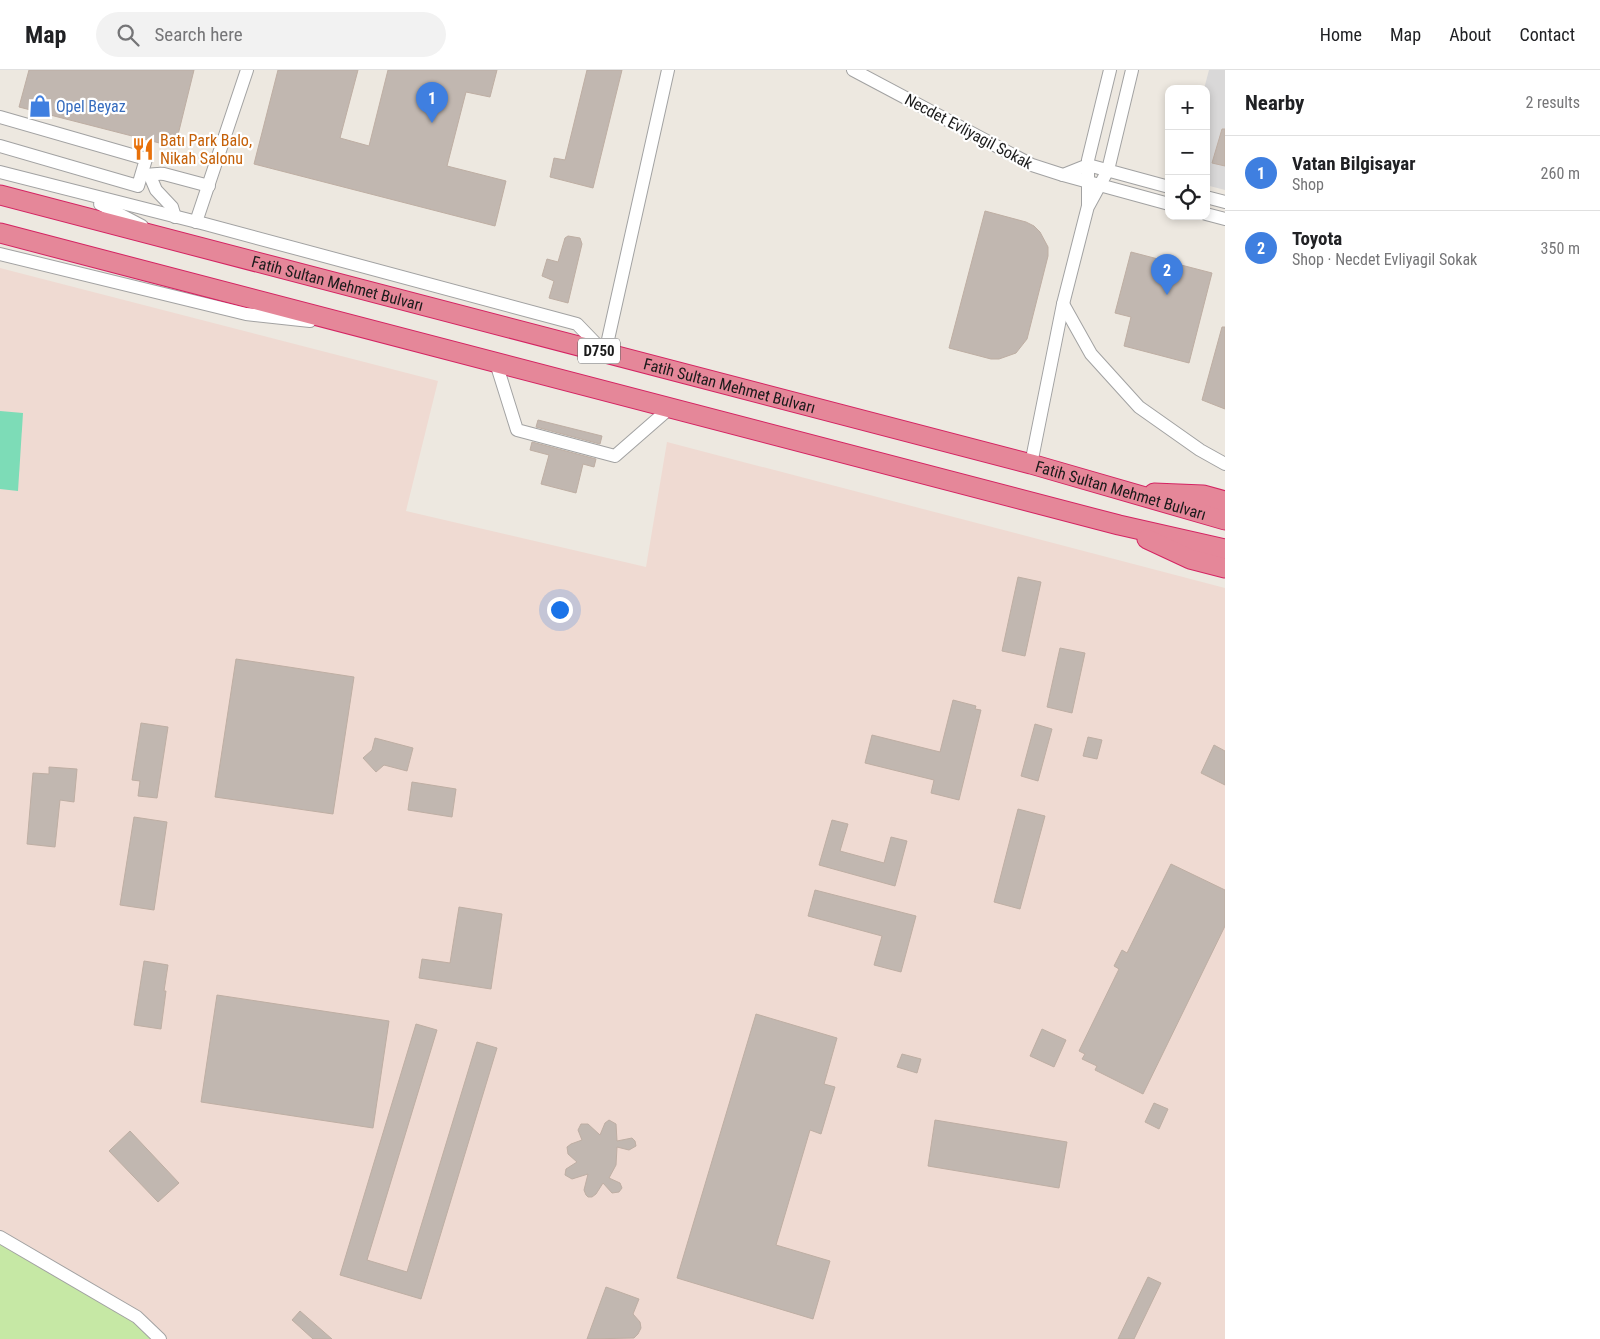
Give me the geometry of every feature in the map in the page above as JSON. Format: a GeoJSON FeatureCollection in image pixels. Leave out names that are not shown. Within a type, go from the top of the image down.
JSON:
{"type":"FeatureCollection","features":[{"type":"Feature","properties":{"kind":"highway","name":"Fatih Sultan Mehmet Bulvarı"},"geometry":{"type":"LineString","coordinates":[[0,195],[1032,464],[1225,520]]}},
{"type":"Feature","properties":{"kind":"highway","name":"Fatih Sultan Mehmet Bulvarı"},"geometry":{"type":"LineString","coordinates":[[0,233],[1119,525],[1225,550]]}},
{"type":"Feature","properties":{"kind":"highway"},"geometry":{"type":"LineString","coordinates":[[1126,492],[1203,495],[1225,501]]}},
{"type":"Feature","properties":{"kind":"highway"},"geometry":{"type":"LineString","coordinates":[[1119,525],[1190,559],[1225,568]]}},
{"type":"Feature","properties":{"kind":"street"},"geometry":{"type":"LineString","coordinates":[[196,222],[247,70]]}},
{"type":"Feature","properties":{"kind":"street"},"geometry":{"type":"LineString","coordinates":[[605,352],[668,70]]}},
{"type":"Feature","properties":{"kind":"street","name":"Necdet Evliyagil Sokak"},"geometry":{"type":"LineString","coordinates":[[853,70],[1032,165],[1094,185],[1165,203]]}},
{"type":"Feature","properties":{"kind":"street"},"geometry":{"type":"LineString","coordinates":[[1094,185],[1088,165],[1110,70]]}},
{"type":"Feature","properties":{"kind":"street"},"geometry":{"type":"LineString","coordinates":[[1032,464],[1062,304],[1094,185],[1108,170],[1132,70]]}},
{"type":"Feature","properties":{"kind":"street"},"geometry":{"type":"LineString","coordinates":[[0,117],[146,159],[146,175],[156,190],[172,207],[175,217]]}},
{"type":"Feature","properties":{"kind":"street"},"geometry":{"type":"LineString","coordinates":[[0,146],[138,186],[146,175],[157,173],[209,186]]}},
{"type":"Feature","properties":{"kind":"street"},"geometry":{"type":"LineString","coordinates":[[1063,175],[1088,165],[1165,185]]}},
{"type":"Feature","properties":{"kind":"street"},"geometry":{"type":"LineString","coordinates":[[0,172],[196,222],[577,324],[605,352]]}},
{"type":"Feature","properties":{"kind":"street"},"geometry":{"type":"LineString","coordinates":[[81,193],[164,238]]}},
{"type":"Feature","properties":{"kind":"street"},"geometry":{"type":"LineString","coordinates":[[1210,198],[1225,202]]}},
{"type":"Feature","properties":{"kind":"street"},"geometry":{"type":"LineString","coordinates":[[1210,215],[1225,219]]}},
{"type":"Feature","properties":{"kind":"street"},"geometry":{"type":"LineString","coordinates":[[0,254],[246,314],[354,326]]}},
{"type":"Feature","properties":{"kind":"street"},"geometry":{"type":"LineString","coordinates":[[1062,304],[1091,354],[1139,407],[1200,450],[1225,464]]}},
{"type":"Feature","properties":{"kind":"street"},"geometry":{"type":"LineString","coordinates":[[496,363],[517,430],[615,456],[670,408]]}},
{"type":"Feature","properties":{"kind":"street"},"geometry":{"type":"LineString","coordinates":[[0,1237],[137,1317],[160,1339]]}},
{"type":"Feature","properties":{"kind":"shaded area"},"geometry":{"type":"Polygon","coordinates":[[[1209,70],[1225,70],[1225,190],[1210,186],[1210,85],[1205,85],[1209,70]]]}},
{"type":"Feature","properties":{"kind":"shaded area"},"geometry":{"type":"Polygon","coordinates":[[[0,268],[438,381],[406,511],[646,567],[667,442],[1225,588],[1225,1339],[0,1339],[0,268]]]}},
{"type":"Feature","properties":{"kind":"green space"},"geometry":{"type":"Polygon","coordinates":[[[0,411],[23,413],[18,491],[0,489],[0,411]]]}},
{"type":"Feature","properties":{"kind":"green space"},"geometry":{"type":"Polygon","coordinates":[[[0,1237],[160,1339],[0,1339],[0,1237]]]}},
{"type":"Feature","properties":{"kind":"building"},"geometry":{"type":"Polygon","coordinates":[[[29,70],[194,70],[175,147],[19,107],[29,70]]]}},
{"type":"Feature","properties":{"kind":"building"},"geometry":{"type":"Polygon","coordinates":[[[278,70],[358,70],[340,138],[369,146],[388,70],[497,70],[490,97],[466,92],[447,166],[506,181],[495,226],[254,164],[278,70]]]}},
{"type":"Feature","properties":{"kind":"building"},"geometry":{"type":"Polygon","coordinates":[[[587,70],[622,70],[593,188],[550,177],[554,158],[565,160],[587,70]]]}},
{"type":"Feature","properties":{"kind":"building"},"geometry":{"type":"Polygon","coordinates":[[[1222,129],[1225,129],[1225,166],[1212,163],[1222,129]]]}},
{"type":"Feature","properties":{"kind":"building"},"geometry":{"type":"Polygon","coordinates":[[[985,211],[1034,226],[1040,232],[1048,247],[1048,256],[1027,339],[1016,353],[999,359],[991,359],[949,348],[985,211]]]}},
{"type":"Feature","properties":{"kind":"building"},"geometry":{"type":"Polygon","coordinates":[[[568,236],[580,238],[582,244],[568,303],[549,298],[554,281],[542,276],[547,259],[558,262],[565,238],[568,236]]]}},
{"type":"Feature","properties":{"kind":"building"},"geometry":{"type":"Polygon","coordinates":[[[1131,252],[1212,273],[1189,363],[1124,346],[1131,317],[1115,313],[1131,252]]]}},
{"type":"Feature","properties":{"kind":"building"},"geometry":{"type":"Polygon","coordinates":[[[1222,327],[1225,327],[1225,409],[1202,400],[1222,327]]]}},
{"type":"Feature","properties":{"kind":"building"},"geometry":{"type":"Polygon","coordinates":[[[538,420],[602,436],[600,444],[536,427],[538,420]]]}},
{"type":"Feature","properties":{"kind":"building"},"geometry":{"type":"Polygon","coordinates":[[[532,442],[596,459],[594,467],[583,464],[576,493],[541,484],[549,455],[530,450],[532,442]]]}},
{"type":"Feature","properties":{"kind":"building"},"geometry":{"type":"Polygon","coordinates":[[[1018,577],[1041,582],[1025,656],[1002,651],[1018,577]]]}},
{"type":"Feature","properties":{"kind":"building"},"geometry":{"type":"Polygon","coordinates":[[[1060,648],[1085,653],[1072,713],[1047,707],[1060,648]]]}},
{"type":"Feature","properties":{"kind":"building"},"geometry":{"type":"Polygon","coordinates":[[[236,659],[354,677],[333,814],[215,797],[236,659]]]}},
{"type":"Feature","properties":{"kind":"building"},"geometry":{"type":"Polygon","coordinates":[[[953,700],[976,706],[975,709],[981,710],[959,800],[931,793],[934,780],[865,763],[872,735],[940,752],[953,700]]]}},
{"type":"Feature","properties":{"kind":"building"},"geometry":{"type":"Polygon","coordinates":[[[141,723],[168,727],[157,798],[138,796],[140,781],[132,780],[141,723]]]}},
{"type":"Feature","properties":{"kind":"building"},"geometry":{"type":"Polygon","coordinates":[[[1035,724],[1052,729],[1038,781],[1021,776],[1035,724]]]}},
{"type":"Feature","properties":{"kind":"building"},"geometry":{"type":"Polygon","coordinates":[[[1088,737],[1102,740],[1097,759],[1083,756],[1088,737]]]}},
{"type":"Feature","properties":{"kind":"building"},"geometry":{"type":"Polygon","coordinates":[[[375,738],[413,748],[407,771],[384,765],[376,772],[363,758],[372,750],[375,738]]]}},
{"type":"Feature","properties":{"kind":"building"},"geometry":{"type":"Polygon","coordinates":[[[1214,745],[1225,751],[1225,785],[1201,773],[1214,745]]]}},
{"type":"Feature","properties":{"kind":"building"},"geometry":{"type":"Polygon","coordinates":[[[49,767],[77,769],[74,802],[60,800],[55,847],[27,844],[33,773],[49,774],[49,767]]]}},
{"type":"Feature","properties":{"kind":"building"},"geometry":{"type":"Polygon","coordinates":[[[412,782],[456,789],[452,817],[408,810],[412,782]]]}},
{"type":"Feature","properties":{"kind":"building"},"geometry":{"type":"Polygon","coordinates":[[[1018,809],[1045,816],[1020,909],[994,902],[1018,809]]]}},
{"type":"Feature","properties":{"kind":"building"},"geometry":{"type":"Polygon","coordinates":[[[134,817],[167,822],[154,910],[120,905],[134,817]]]}},
{"type":"Feature","properties":{"kind":"building"},"geometry":{"type":"Polygon","coordinates":[[[832,820],[848,824],[840,851],[884,863],[891,837],[907,841],[895,886],[819,865],[832,820]]]}},
{"type":"Feature","properties":{"kind":"building"},"geometry":{"type":"Polygon","coordinates":[[[1171,864],[1225,890],[1225,926],[1143,1094],[1095,1070],[1097,1066],[1082,1059],[1085,1054],[1079,1051],[1119,969],[1114,966],[1122,950],[1127,953],[1171,864]]]}},
{"type":"Feature","properties":{"kind":"building"},"geometry":{"type":"Polygon","coordinates":[[[815,890],[916,916],[901,972],[874,965],[882,936],[808,916],[815,890]]]}},
{"type":"Feature","properties":{"kind":"building"},"geometry":{"type":"Polygon","coordinates":[[[459,907],[502,914],[491,989],[419,978],[422,959],[450,963],[459,907]]]}},
{"type":"Feature","properties":{"kind":"building"},"geometry":{"type":"Polygon","coordinates":[[[144,961],[168,965],[161,1029],[134,1025],[144,961]]]}},
{"type":"Feature","properties":{"kind":"building"},"geometry":{"type":"Polygon","coordinates":[[[217,995],[389,1021],[373,1128],[201,1102],[217,995]]]}},
{"type":"Feature","properties":{"kind":"building"},"geometry":{"type":"Polygon","coordinates":[[[756,1014],[837,1038],[824,1084],[835,1087],[821,1134],[810,1130],[776,1245],[830,1261],[813,1319],[677,1278],[756,1014]]]}},
{"type":"Feature","properties":{"kind":"building"},"geometry":{"type":"Polygon","coordinates":[[[416,1024],[437,1030],[367,1260],[407,1272],[477,1042],[497,1048],[421,1299],[340,1275],[416,1024]]]}},
{"type":"Feature","properties":{"kind":"building"},"geometry":{"type":"Polygon","coordinates":[[[1042,1029],[1066,1040],[1054,1067],[1030,1056],[1042,1029]]]}},
{"type":"Feature","properties":{"kind":"building"},"geometry":{"type":"Polygon","coordinates":[[[902,1054],[921,1059],[917,1073],[897,1067],[902,1054]]]}},
{"type":"Feature","properties":{"kind":"building"},"geometry":{"type":"Polygon","coordinates":[[[1154,1103],[1168,1109],[1159,1129],[1145,1122],[1154,1103]]]}},
{"type":"Feature","properties":{"kind":"building"},"geometry":{"type":"Polygon","coordinates":[[[609,1120],[616,1124],[617,1141],[632,1138],[636,1146],[629,1150],[617,1147],[616,1165],[609,1178],[620,1183],[622,1188],[619,1192],[612,1193],[603,1183],[596,1194],[588,1197],[584,1190],[588,1174],[572,1179],[565,1175],[566,1169],[577,1162],[568,1154],[567,1147],[582,1140],[578,1130],[581,1124],[588,1124],[600,1135],[605,1123],[609,1120]]]}},
{"type":"Feature","properties":{"kind":"building"},"geometry":{"type":"Polygon","coordinates":[[[935,1120],[1067,1142],[1059,1188],[928,1166],[935,1120]]]}},
{"type":"Feature","properties":{"kind":"building"},"geometry":{"type":"Polygon","coordinates":[[[130,1131],[179,1183],[158,1202],[109,1151],[130,1131]]]}},
{"type":"Feature","properties":{"kind":"building"},"geometry":{"type":"Polygon","coordinates":[[[1148,1277],[1161,1283],[1134,1339],[1118,1339],[1148,1277]]]}},
{"type":"Feature","properties":{"kind":"building"},"geometry":{"type":"Polygon","coordinates":[[[606,1287],[639,1299],[633,1314],[640,1322],[641,1328],[634,1338],[587,1339],[606,1287]]]}},
{"type":"Feature","properties":{"kind":"building"},"geometry":{"type":"Polygon","coordinates":[[[300,1311],[332,1339],[313,1339],[292,1320],[300,1311]]]}},
{"type":"Feature","properties":{"kind":"place","name":"Opel Beyaz"},"geometry":{"type":"Point","coordinates":[40,106]}},
{"type":"Feature","properties":{"kind":"place","name":"Vatan Bilgisayar"},"geometry":{"type":"Point","coordinates":[432,123]}},
{"type":"Feature","properties":{"kind":"place","name":"Batı Park Balo, Nikah Salonu"},"geometry":{"type":"Point","coordinates":[143,149]}},
{"type":"Feature","properties":{"kind":"place","name":"Toyota"},"geometry":{"type":"Point","coordinates":[1167,295]}}]}
